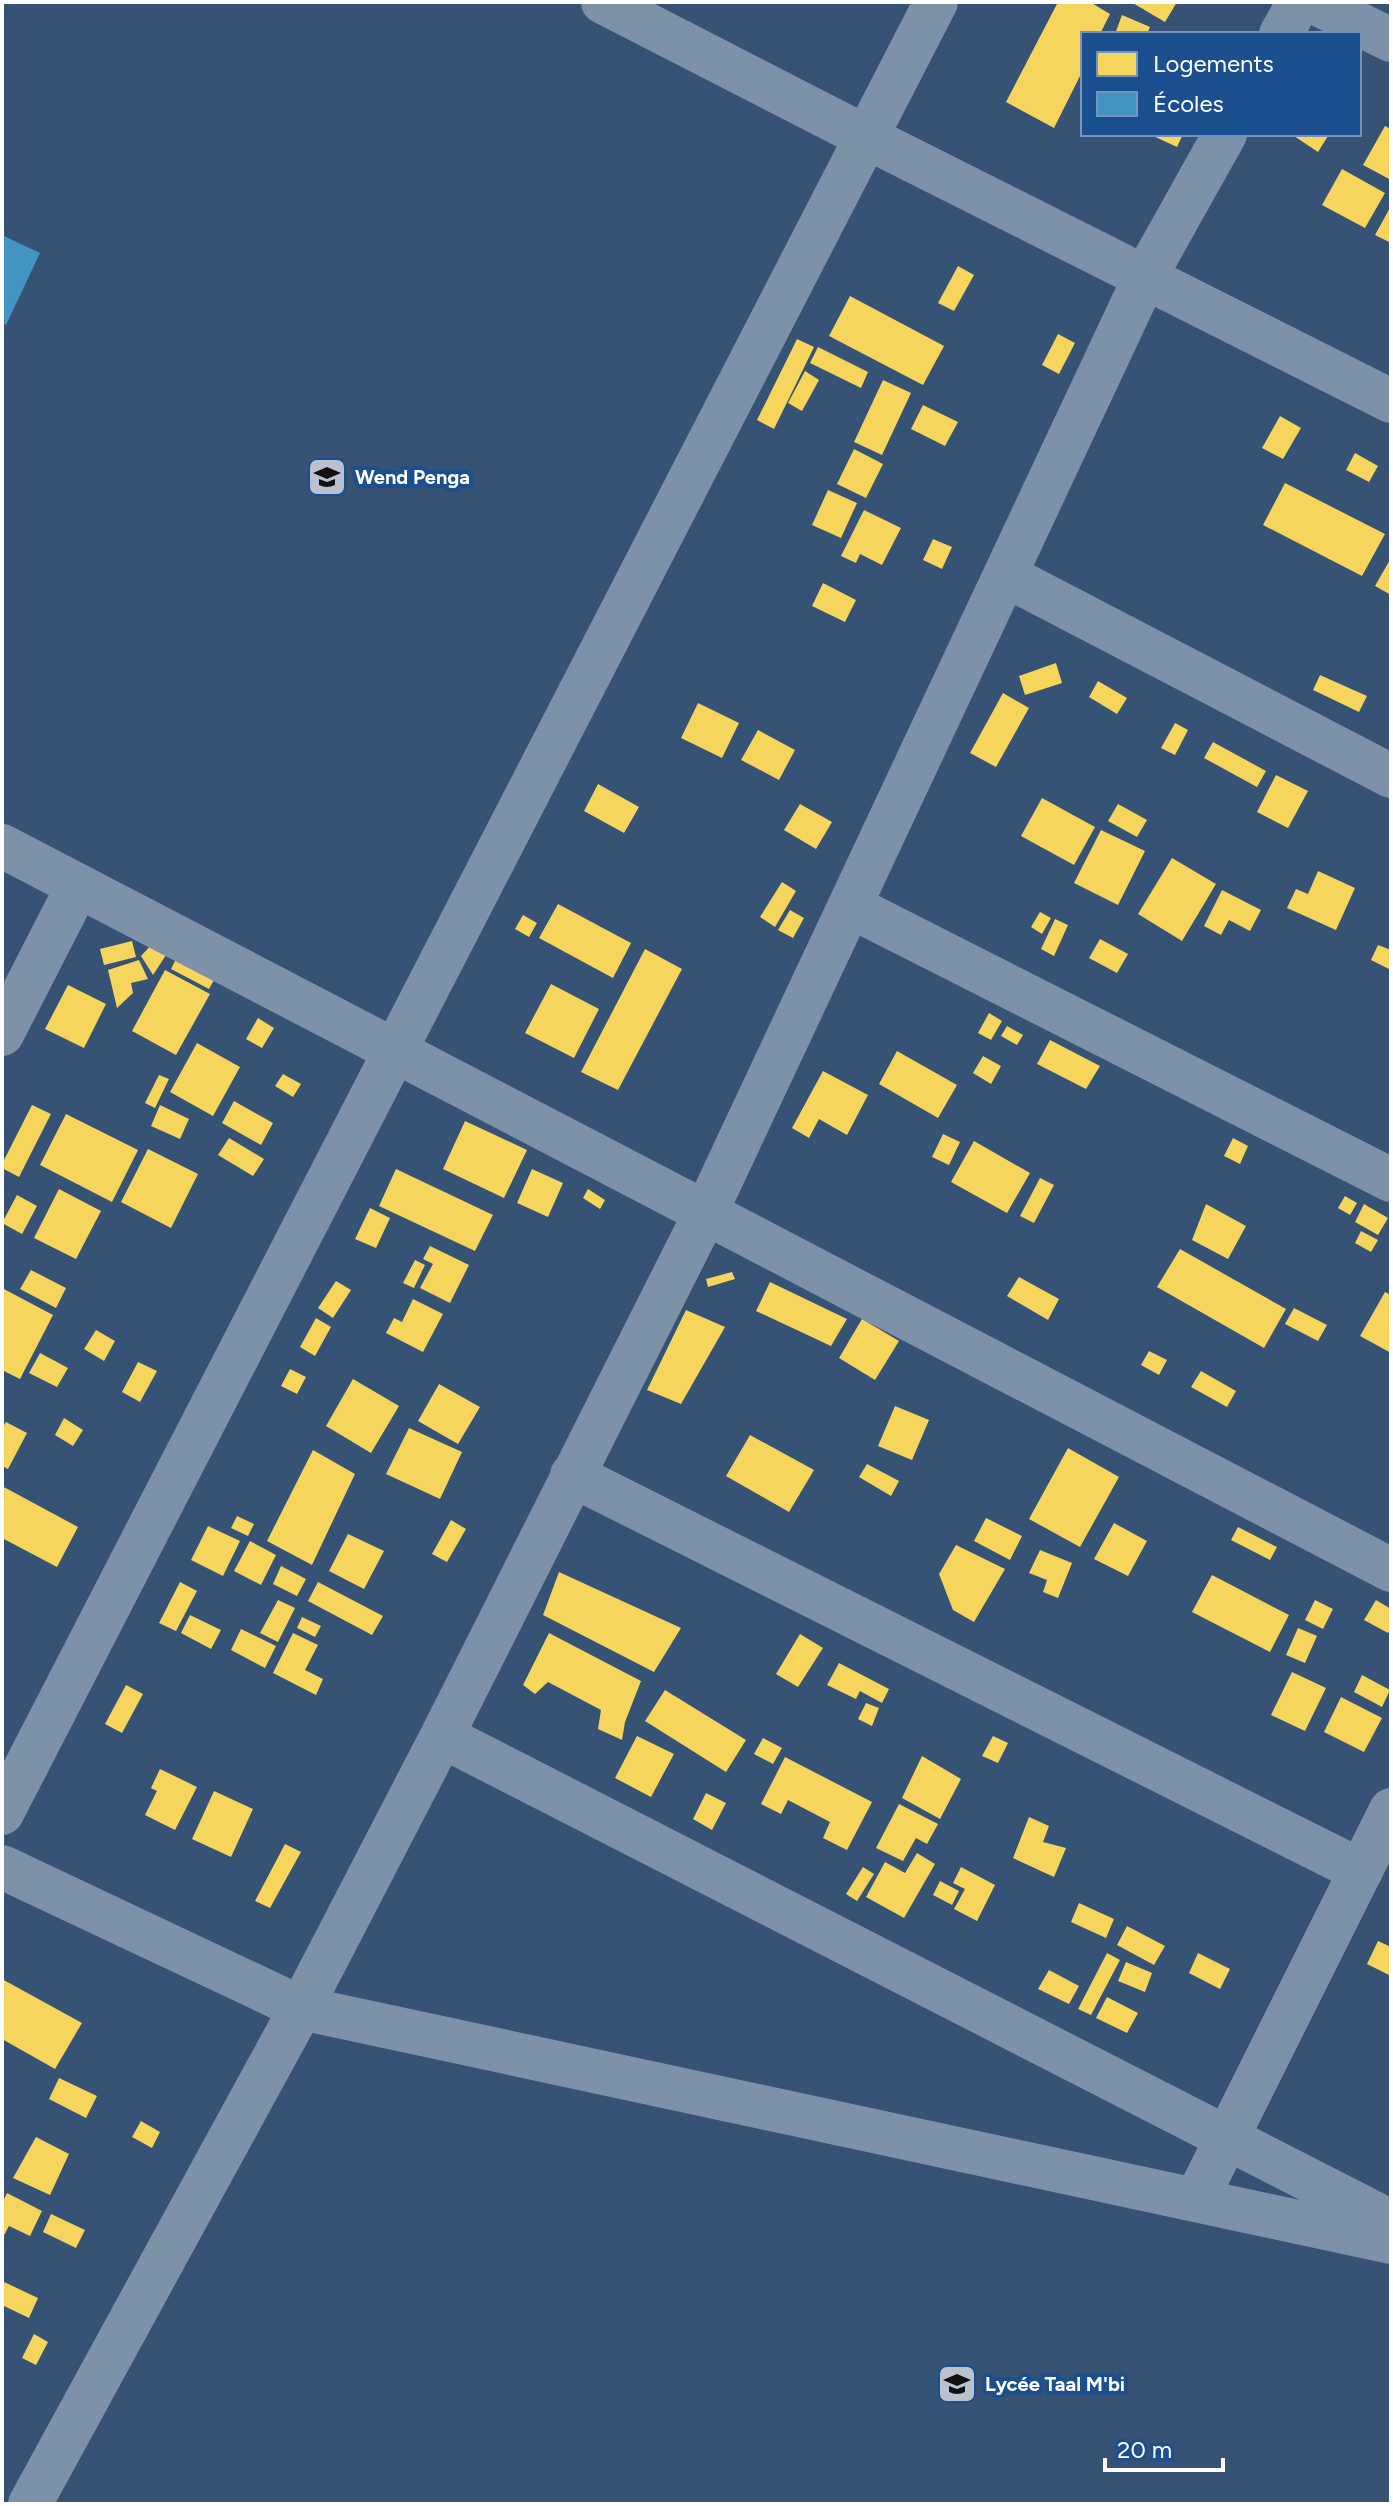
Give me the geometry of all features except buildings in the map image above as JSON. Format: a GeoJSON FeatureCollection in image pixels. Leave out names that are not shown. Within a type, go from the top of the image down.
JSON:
{"type":"FeatureCollection","features":[{"type":"Feature","properties":{"kind":"street"},"geometry":{"type":"LineString","coordinates":[[603,2],[1391,401]]}},
{"type":"Feature","properties":{"kind":"street"},"geometry":{"type":"LineString","coordinates":[[2,1813],[936,2]]}},
{"type":"Feature","properties":{"kind":"street"},"geometry":{"type":"LineString","coordinates":[[1282,32],[1299,2]]}},
{"type":"Feature","properties":{"kind":"street"},"geometry":{"type":"LineString","coordinates":[[1314,2],[1391,40]]}},
{"type":"Feature","properties":{"kind":"street"},"geometry":{"type":"LineString","coordinates":[[30,2504],[301,2008],[442,1736],[705,1214],[1145,277],[1224,136]]}},
{"type":"Feature","properties":{"kind":"street"},"geometry":{"type":"LineString","coordinates":[[1005,575],[1391,776]]}},
{"type":"Feature","properties":{"kind":"street"},"geometry":{"type":"LineString","coordinates":[[2,846],[1391,1570]]}},
{"type":"Feature","properties":{"kind":"street"},"geometry":{"type":"LineString","coordinates":[[2,1034],[78,886]]}},
{"type":"Feature","properties":{"kind":"street"},"geometry":{"type":"LineString","coordinates":[[850,906],[1391,1180]]}},
{"type":"Feature","properties":{"kind":"street"},"geometry":{"type":"LineString","coordinates":[[572,1475],[1361,1871]]}},
{"type":"Feature","properties":{"kind":"street"},"geometry":{"type":"LineString","coordinates":[[442,1736],[1391,2222]]}},
{"type":"Feature","properties":{"kind":"street"},"geometry":{"type":"LineString","coordinates":[[1196,2200],[1391,1810]]}},
{"type":"Feature","properties":{"kind":"street"},"geometry":{"type":"LineString","coordinates":[[2,1867],[301,2008],[1391,2242]]}},
{"type":"Feature","properties":{"kind":"place","name":"Wend Penga"},"geometry":{"type":"Point","coordinates":[327,477]}},
{"type":"Feature","properties":{"kind":"place","name":"Lycée Taal M'bi"},"geometry":{"type":"Point","coordinates":[957,2384]}}]}
